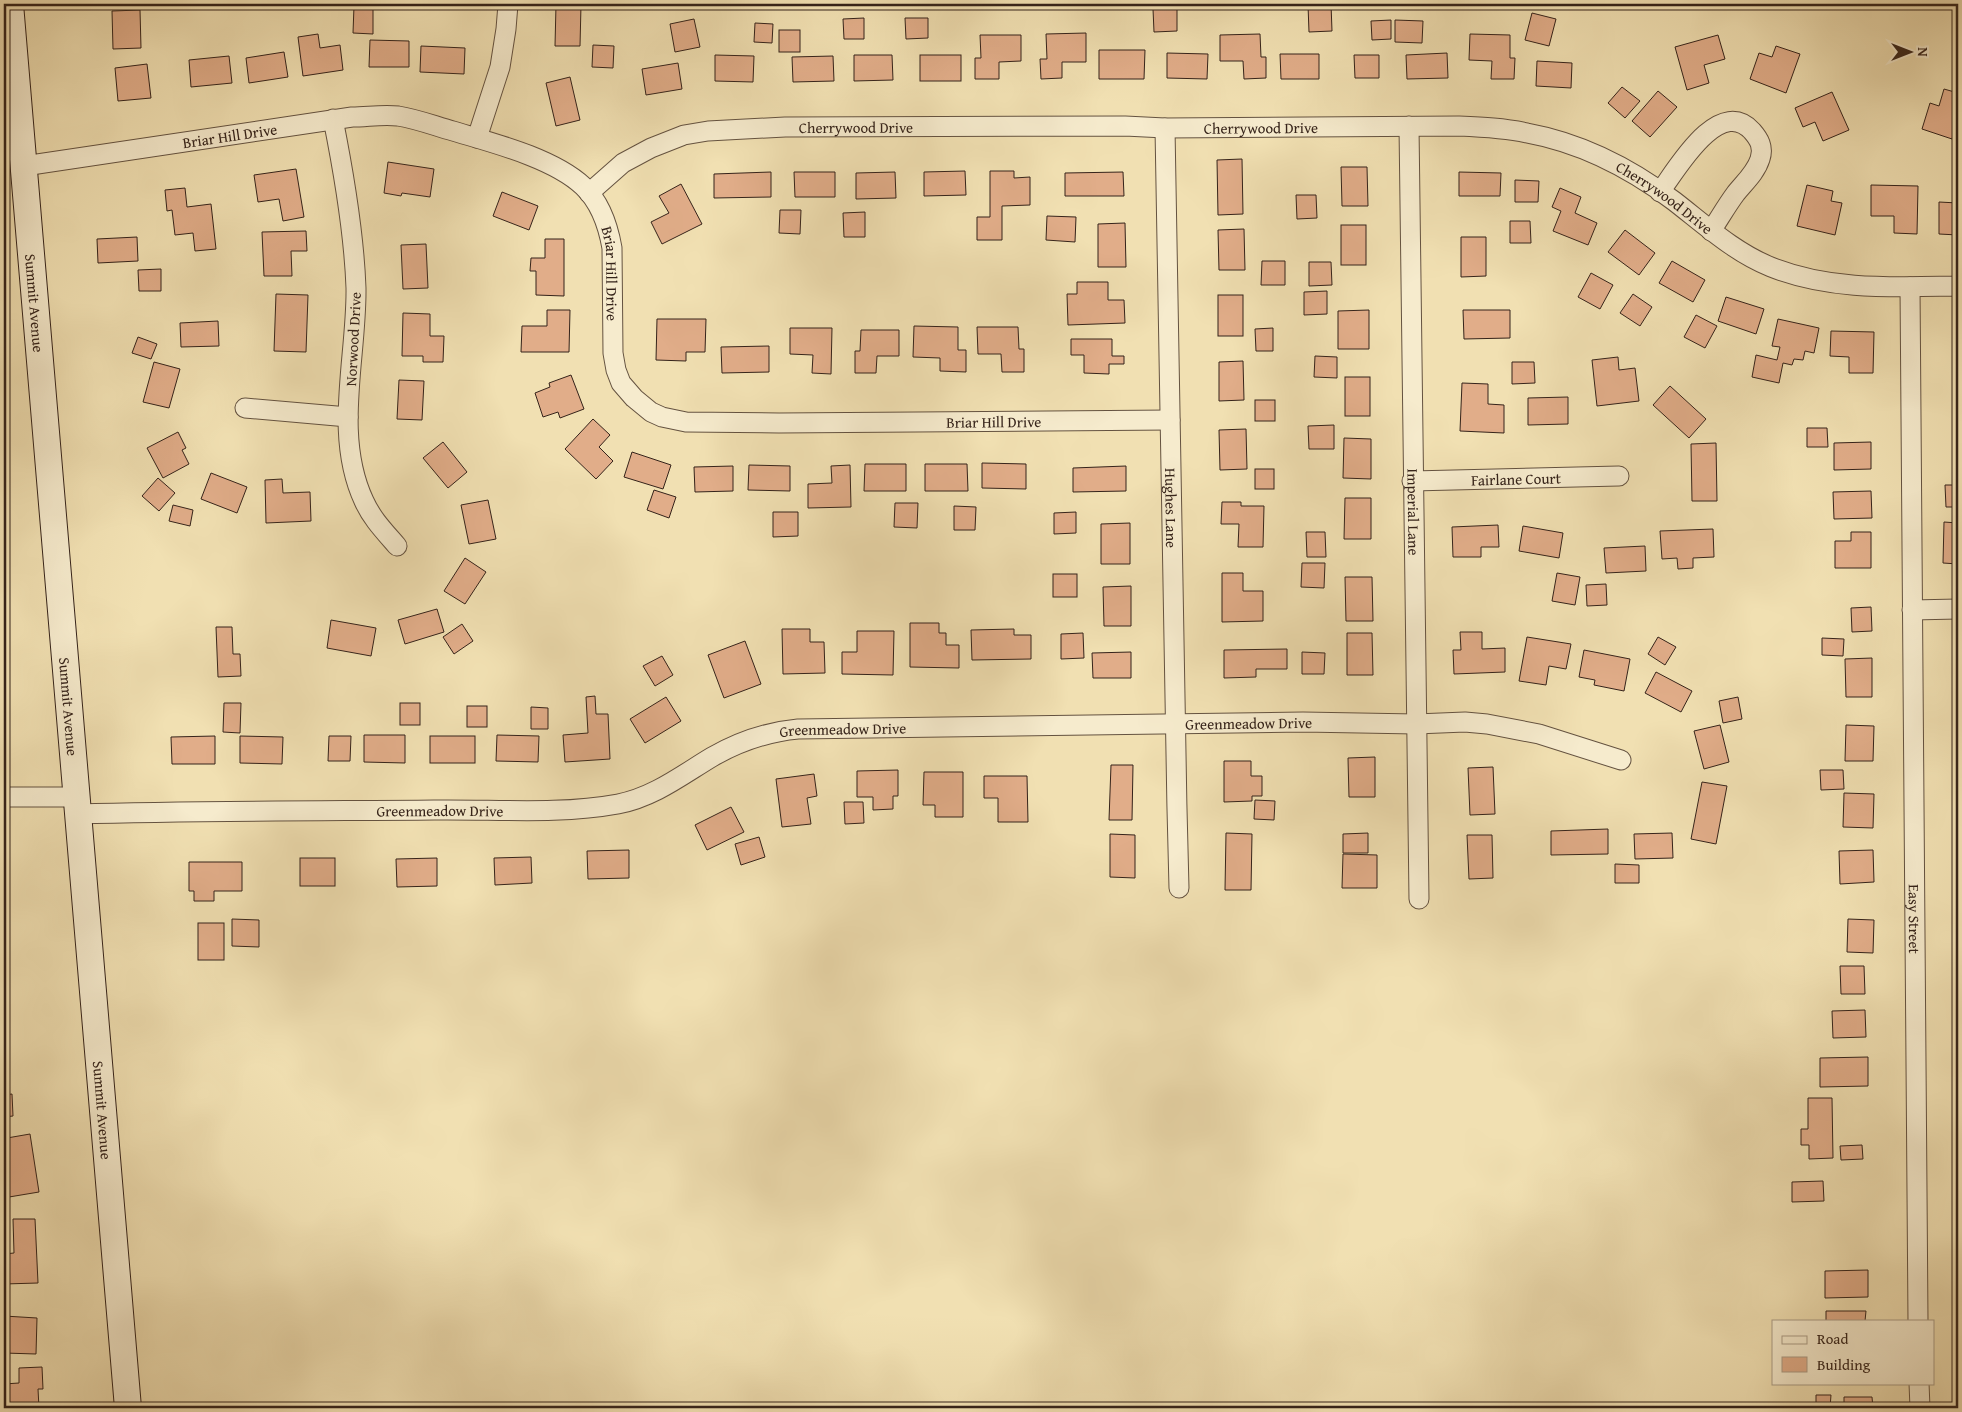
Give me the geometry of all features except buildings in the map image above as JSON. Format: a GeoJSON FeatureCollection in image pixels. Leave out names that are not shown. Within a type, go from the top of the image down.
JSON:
{"type":"FeatureCollection","features":[{"type":"Feature","properties":{"kind":"main road","name":"Summit Avenue"},"geometry":{"type":"LineString","coordinates":[[10,4],[128,1408]]}},
{"type":"Feature","properties":{"kind":"street"},"geometry":{"type":"LineString","coordinates":[[477,138],[500,67],[508,4]]}},
{"type":"Feature","properties":{"kind":"street","name":"Briar Hill Drive"},"geometry":{"type":"LineString","coordinates":[[24,166],[333,119],[396,116],[416,120],[477,138],[542,161],[567,173],[589,193],[600,208],[612,248],[613,352],[616,370],[621,382],[634,398],[651,412],[662,417],[686,422],[779,423],[1170,420]]}},
{"type":"Feature","properties":{"kind":"street","name":"Norwood Drive"},"geometry":{"type":"LineString","coordinates":[[333,119],[342,165],[356,288],[348,417],[353,474],[364,502],[376,522],[397,546]]}},
{"type":"Feature","properties":{"kind":"street"},"geometry":{"type":"LineString","coordinates":[[1660,192],[1685,156],[1711,128],[1721,123],[1734,122],[1749,128],[1759,139],[1761,146],[1760,159],[1753,173],[1710,231]]}},
{"type":"Feature","properties":{"kind":"street","name":"Cherrywood Drive"},"geometry":{"type":"LineString","coordinates":[[589,193],[623,163],[651,148],[684,134],[708,131],[795,127],[1125,126],[1165,128],[1459,126],[1528,133],[1564,142],[1595,153],[1627,169],[1743,254],[1797,276],[1847,286],[1958,286]]}},
{"type":"Feature","properties":{"kind":"street","name":"Imperial Lane"},"geometry":{"type":"LineString","coordinates":[[1409,126],[1412,481],[1419,900]]}},
{"type":"Feature","properties":{"kind":"street","name":"Hughes Lane"},"geometry":{"type":"LineString","coordinates":[[1165,128],[1174,725],[1179,888]]}},
{"type":"Feature","properties":{"kind":"street","name":"Easy Street"},"geometry":{"type":"LineString","coordinates":[[1910,287],[1918,1320]]}},
{"type":"Feature","properties":{"kind":"street"},"geometry":{"type":"LineString","coordinates":[[245,408],[348,417]]}},
{"type":"Feature","properties":{"kind":"street","name":"Fairlane Court"},"geometry":{"type":"LineString","coordinates":[[1412,481],[1620,476]]}},
{"type":"Feature","properties":{"kind":"street"},"geometry":{"type":"LineString","coordinates":[[1912,610],[1958,609]]}},
{"type":"Feature","properties":{"kind":"street","name":"Greenmeadow Drive"},"geometry":{"type":"LineString","coordinates":[[4,797],[78,805],[190,811],[502,811],[595,808],[621,804],[647,795],[671,784],[733,746],[754,737],[777,731],[798,729],[1303,722],[1416,724],[1465,722],[1487,724],[1539,734],[1621,760]]}},
{"type":"Feature","properties":{"kind":"street"},"geometry":{"type":"LineString","coordinates":[[1919,1384],[1920,1408]]}}]}
